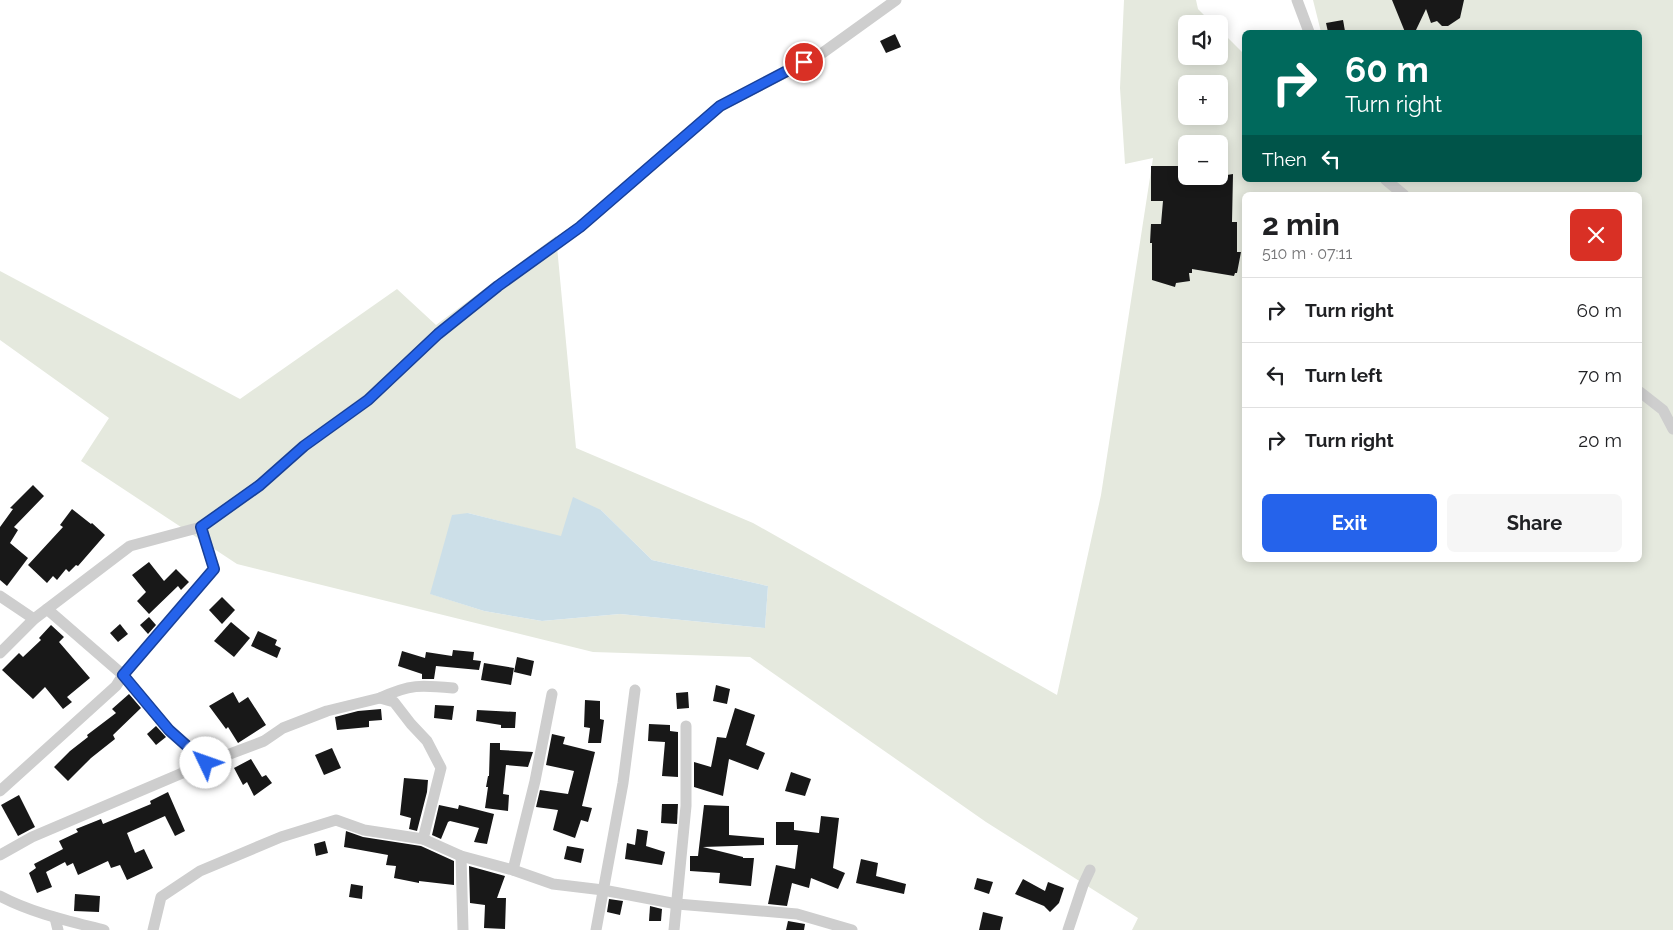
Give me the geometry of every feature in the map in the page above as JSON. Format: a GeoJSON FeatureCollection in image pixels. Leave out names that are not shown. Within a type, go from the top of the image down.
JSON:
{"type":"FeatureCollection","features":[{"type":"Feature","properties":{"kind":"street"},"geometry":{"type":"LineString","coordinates":[[0,653],[34,619],[130,546],[201,527],[260,485],[304,446],[368,400],[438,334],[498,286],[580,227],[720,106],[821,54],[896,0]]}},
{"type":"Feature","properties":{"kind":"street"},"geometry":{"type":"LineString","coordinates":[[1297,0],[1308,30]]}},
{"type":"Feature","properties":{"kind":"street"},"geometry":{"type":"LineString","coordinates":[[1388,182],[1400,192]]}},
{"type":"Feature","properties":{"kind":"street"},"geometry":{"type":"LineString","coordinates":[[1642,394],[1663,410],[1673,429]]}},
{"type":"Feature","properties":{"kind":"street"},"geometry":{"type":"LineString","coordinates":[[0,791],[116,686],[123,675],[214,569],[201,527]]}},
{"type":"Feature","properties":{"kind":"street"},"geometry":{"type":"LineString","coordinates":[[0,596],[34,619]]}},
{"type":"Feature","properties":{"kind":"street"},"geometry":{"type":"LineString","coordinates":[[47,609],[123,675],[169,730],[206,763]]}},
{"type":"Feature","properties":{"kind":"street"},"geometry":{"type":"LineString","coordinates":[[0,854],[32,837],[206,763],[264,741],[283,728],[327,711],[380,698],[398,690],[420,685],[453,688]]}},
{"type":"Feature","properties":{"kind":"street"},"geometry":{"type":"LineString","coordinates":[[596,930],[623,783],[635,690]]}},
{"type":"Feature","properties":{"kind":"street"},"geometry":{"type":"LineString","coordinates":[[513,870],[535,781],[552,694]]}},
{"type":"Feature","properties":{"kind":"street"},"geometry":{"type":"LineString","coordinates":[[380,698],[394,702],[427,741],[441,768],[424,839]]}},
{"type":"Feature","properties":{"kind":"street"},"geometry":{"type":"LineString","coordinates":[[674,930],[686,806],[686,726]]}},
{"type":"Feature","properties":{"kind":"street"},"geometry":{"type":"LineString","coordinates":[[153,930],[161,897],[200,871],[282,837],[336,820],[364,830],[424,839],[461,856],[513,870],[552,884],[602,890],[677,904],[796,914],[852,930]]}},
{"type":"Feature","properties":{"kind":"street"},"geometry":{"type":"LineString","coordinates":[[461,856],[463,930]]}},
{"type":"Feature","properties":{"kind":"street"},"geometry":{"type":"LineString","coordinates":[[1068,930],[1083,884],[1090,870]]}},
{"type":"Feature","properties":{"kind":"street"},"geometry":{"type":"LineString","coordinates":[[0,896],[13,903],[56,918],[104,930]]}},
{"type":"Feature","properties":{"kind":"street"},"geometry":{"type":"LineString","coordinates":[[0,908],[13,903]]}},
{"type":"Feature","properties":{"kind":"street"},"geometry":{"type":"LineString","coordinates":[[56,918],[58,930]]}},
{"type":"Feature","properties":{"kind":"shaded area"},"geometry":{"type":"Polygon","coordinates":[[[1124,0],[1196,0],[1198,9],[1204,15],[1178,15],[1178,65],[1228,65],[1228,38],[1242,52],[1242,182],[1642,182],[1642,30],[1320,30],[1313,0],[1673,0],[1673,930],[1132,930],[1138,918],[986,822],[750,657],[593,652],[237,564],[81,461],[109,418],[0,340],[0,271],[240,399],[397,289],[436,325],[556,236],[576,448],[753,523],[1057,695],[1101,495],[1153,158],[1125,164],[1120,88],[1124,0]],[[601,510],[561,537],[468,513],[431,594],[484,611],[542,621],[620,614],[765,628],[768,586],[652,560],[601,510]]]}},
{"type":"Feature","properties":{"kind":"shaded area"},"geometry":{"type":"Polygon","coordinates":[[[573,497],[601,510],[652,560],[768,586],[765,628],[620,614],[542,621],[484,611],[430,594],[452,515],[468,513],[561,536],[573,497]]]}},
{"type":"Feature","properties":{"kind":"building"},"geometry":{"type":"Polygon","coordinates":[[[1392,0],[1464,0],[1460,18],[1448,26],[1442,26],[1437,21],[1431,23],[1426,9],[1416,30],[1404,30],[1392,0]]]}},
{"type":"Feature","properties":{"kind":"building"},"geometry":{"type":"Polygon","coordinates":[[[1343,20],[1345,30],[1328,30],[1326,23],[1343,20]]]}},
{"type":"Feature","properties":{"kind":"building"},"geometry":{"type":"Polygon","coordinates":[[[895,34],[901,47],[886,53],[880,41],[895,34]]]}},
{"type":"Feature","properties":{"kind":"building"},"geometry":{"type":"Polygon","coordinates":[[[1151,166],[1178,166],[1178,185],[1228,185],[1228,175],[1233,174],[1232,222],[1237,222],[1237,252],[1241,252],[1237,273],[1234,276],[1192,269],[1192,273],[1189,273],[1190,281],[1176,283],[1175,287],[1152,280],[1151,224],[1161,224],[1163,201],[1151,201],[1151,166]]]}},
{"type":"Feature","properties":{"kind":"building"},"geometry":{"type":"Polygon","coordinates":[[[33,485],[44,496],[14,527],[18,530],[10,543],[28,558],[7,586],[0,580],[0,527],[13,509],[10,508],[33,485]]]}},
{"type":"Feature","properties":{"kind":"building"},"geometry":{"type":"Polygon","coordinates":[[[72,509],[105,535],[78,566],[76,565],[69,572],[66,569],[57,580],[53,576],[47,583],[28,565],[63,527],[60,525],[72,509]]]}},
{"type":"Feature","properties":{"kind":"building"},"geometry":{"type":"Polygon","coordinates":[[[149,562],[164,581],[176,569],[189,582],[181,590],[178,586],[149,614],[137,601],[146,592],[132,575],[149,562]]]}},
{"type":"Feature","properties":{"kind":"building"},"geometry":{"type":"Polygon","coordinates":[[[222,597],[235,610],[222,624],[209,610],[222,597]]]}},
{"type":"Feature","properties":{"kind":"building"},"geometry":{"type":"Polygon","coordinates":[[[149,617],[156,625],[148,634],[140,625],[149,617]]]}},
{"type":"Feature","properties":{"kind":"building"},"geometry":{"type":"Polygon","coordinates":[[[231,622],[250,638],[234,657],[214,641],[231,622]]]}},
{"type":"Feature","properties":{"kind":"building"},"geometry":{"type":"Polygon","coordinates":[[[120,624],[128,634],[118,642],[110,633],[120,624]]]}},
{"type":"Feature","properties":{"kind":"building"},"geometry":{"type":"Polygon","coordinates":[[[51,625],[64,637],[59,642],[90,678],[67,697],[72,702],[63,709],[45,687],[33,699],[2,670],[19,653],[23,657],[41,640],[39,638],[51,625]]]}},
{"type":"Feature","properties":{"kind":"building"},"geometry":{"type":"Polygon","coordinates":[[[258,631],[277,640],[275,645],[281,648],[277,658],[251,646],[258,631]]]}},
{"type":"Feature","properties":{"kind":"building"},"geometry":{"type":"Polygon","coordinates":[[[453,650],[474,652],[473,660],[481,661],[479,670],[436,666],[434,679],[422,679],[422,674],[398,666],[402,651],[425,658],[426,652],[452,656],[453,650]]]}},
{"type":"Feature","properties":{"kind":"building"},"geometry":{"type":"Polygon","coordinates":[[[517,657],[534,661],[531,676],[514,672],[517,657]]]}},
{"type":"Feature","properties":{"kind":"building"},"geometry":{"type":"Polygon","coordinates":[[[484,663],[514,668],[511,685],[481,680],[484,663]]]}},
{"type":"Feature","properties":{"kind":"building"},"geometry":{"type":"Polygon","coordinates":[[[716,685],[730,689],[727,704],[713,701],[716,685]]]}},
{"type":"Feature","properties":{"kind":"building"},"geometry":{"type":"Polygon","coordinates":[[[233,692],[239,703],[248,697],[266,725],[238,743],[228,727],[226,729],[209,706],[233,692]]]}},
{"type":"Feature","properties":{"kind":"building"},"geometry":{"type":"Polygon","coordinates":[[[688,692],[689,708],[677,709],[676,693],[688,692]]]}},
{"type":"Feature","properties":{"kind":"building"},"geometry":{"type":"Polygon","coordinates":[[[129,694],[141,708],[113,735],[115,739],[91,758],[68,781],[54,767],[88,737],[87,735],[116,713],[112,709],[129,694]]]}},
{"type":"Feature","properties":{"kind":"building"},"geometry":{"type":"Polygon","coordinates":[[[585,700],[600,701],[600,719],[604,720],[601,743],[588,743],[590,728],[584,727],[585,700]]]}},
{"type":"Feature","properties":{"kind":"building"},"geometry":{"type":"Polygon","coordinates":[[[435,705],[454,706],[452,720],[434,718],[435,705]]]}},
{"type":"Feature","properties":{"kind":"building"},"geometry":{"type":"Polygon","coordinates":[[[735,708],[755,715],[746,745],[765,753],[758,770],[729,759],[723,796],[694,787],[694,762],[711,767],[717,737],[726,738],[735,708]]]}},
{"type":"Feature","properties":{"kind":"building"},"geometry":{"type":"Polygon","coordinates":[[[381,709],[382,720],[369,721],[369,727],[337,730],[335,717],[358,711],[381,709]]]}},
{"type":"Feature","properties":{"kind":"building"},"geometry":{"type":"Polygon","coordinates":[[[477,710],[516,712],[515,728],[501,728],[501,725],[476,721],[477,710]]]}},
{"type":"Feature","properties":{"kind":"building"},"geometry":{"type":"Polygon","coordinates":[[[649,724],[670,725],[670,731],[678,732],[678,777],[662,776],[665,742],[648,741],[649,724]]]}},
{"type":"Feature","properties":{"kind":"building"},"geometry":{"type":"Polygon","coordinates":[[[156,726],[166,737],[156,745],[147,734],[156,726]]]}},
{"type":"Feature","properties":{"kind":"building"},"geometry":{"type":"Polygon","coordinates":[[[552,734],[565,737],[563,744],[595,752],[582,806],[592,808],[588,822],[581,820],[575,838],[553,830],[558,810],[536,807],[540,790],[568,794],[574,771],[546,765],[552,734]]]}},
{"type":"Feature","properties":{"kind":"building"},"geometry":{"type":"Polygon","coordinates":[[[490,743],[500,743],[500,750],[533,752],[528,767],[506,765],[503,794],[509,795],[508,811],[485,808],[488,787],[486,787],[489,776],[490,743]]]}},
{"type":"Feature","properties":{"kind":"building"},"geometry":{"type":"Polygon","coordinates":[[[332,748],[341,768],[324,775],[315,755],[332,748]]]}},
{"type":"Feature","properties":{"kind":"building"},"geometry":{"type":"Polygon","coordinates":[[[251,759],[262,777],[266,775],[272,783],[254,796],[247,782],[243,785],[234,768],[251,759]]]}},
{"type":"Feature","properties":{"kind":"building"},"geometry":{"type":"Polygon","coordinates":[[[791,772],[811,779],[805,796],[785,791],[791,772]]]}},
{"type":"Feature","properties":{"kind":"building"},"geometry":{"type":"Polygon","coordinates":[[[404,778],[428,780],[427,792],[417,831],[409,829],[411,818],[400,815],[404,778]]]}},
{"type":"Feature","properties":{"kind":"building"},"geometry":{"type":"Polygon","coordinates":[[[168,792],[185,831],[175,836],[165,816],[127,833],[135,853],[144,849],[153,868],[127,880],[120,865],[111,868],[108,861],[78,875],[73,863],[67,866],[65,862],[46,872],[52,887],[37,893],[29,873],[36,868],[34,864],[63,849],[59,841],[78,832],[76,829],[101,819],[103,824],[151,804],[150,801],[168,792]]]}},
{"type":"Feature","properties":{"kind":"building"},"geometry":{"type":"Polygon","coordinates":[[[19,795],[35,827],[18,836],[1,805],[19,795]]]}},
{"type":"Feature","properties":{"kind":"building"},"geometry":{"type":"Polygon","coordinates":[[[662,804],[678,804],[677,824],[661,823],[662,804]]]}},
{"type":"Feature","properties":{"kind":"building"},"geometry":{"type":"Polygon","coordinates":[[[439,805],[458,809],[459,805],[494,814],[487,844],[474,842],[479,828],[450,821],[441,839],[432,835],[439,805]]]}},
{"type":"Feature","properties":{"kind":"building"},"geometry":{"type":"Polygon","coordinates":[[[704,805],[729,806],[729,835],[764,838],[764,845],[703,847],[743,858],[754,858],[751,886],[719,883],[720,873],[690,871],[690,856],[698,856],[704,805]]]}},
{"type":"Feature","properties":{"kind":"building"},"geometry":{"type":"Polygon","coordinates":[[[821,816],[839,818],[833,868],[845,873],[838,889],[811,878],[809,888],[792,883],[787,906],[768,904],[776,865],[795,869],[798,845],[776,845],[776,822],[794,822],[794,830],[819,833],[821,816]]]}},
{"type":"Feature","properties":{"kind":"building"},"geometry":{"type":"Polygon","coordinates":[[[637,829],[648,831],[646,846],[665,852],[662,865],[625,859],[627,843],[635,845],[637,829]]]}},
{"type":"Feature","properties":{"kind":"building"},"geometry":{"type":"Polygon","coordinates":[[[346,831],[363,837],[421,846],[454,861],[454,885],[419,881],[419,883],[394,878],[396,866],[386,865],[388,855],[344,847],[346,831]]]}},
{"type":"Feature","properties":{"kind":"building"},"geometry":{"type":"Polygon","coordinates":[[[325,841],[328,853],[316,856],[314,844],[325,841]]]}},
{"type":"Feature","properties":{"kind":"building"},"geometry":{"type":"Polygon","coordinates":[[[567,846],[584,849],[581,863],[564,859],[567,846]]]}},
{"type":"Feature","properties":{"kind":"building"},"geometry":{"type":"Polygon","coordinates":[[[861,859],[878,863],[876,876],[906,884],[904,894],[856,883],[861,859]]]}},
{"type":"Feature","properties":{"kind":"building"},"geometry":{"type":"Polygon","coordinates":[[[469,866],[505,876],[497,898],[506,898],[505,929],[484,928],[485,905],[470,903],[469,866]]]}},
{"type":"Feature","properties":{"kind":"building"},"geometry":{"type":"Polygon","coordinates":[[[977,878],[993,882],[989,894],[974,889],[977,878]]]}},
{"type":"Feature","properties":{"kind":"building"},"geometry":{"type":"Polygon","coordinates":[[[1023,879],[1045,891],[1048,882],[1064,888],[1059,903],[1050,912],[1044,906],[1015,894],[1023,879]]]}},
{"type":"Feature","properties":{"kind":"building"},"geometry":{"type":"Polygon","coordinates":[[[351,884],[363,886],[362,899],[349,897],[351,884]]]}},
{"type":"Feature","properties":{"kind":"building"},"geometry":{"type":"Polygon","coordinates":[[[75,894],[100,896],[99,912],[74,911],[75,894]]]}},
{"type":"Feature","properties":{"kind":"building"},"geometry":{"type":"Polygon","coordinates":[[[609,899],[623,901],[620,915],[607,912],[609,899]]]}},
{"type":"Feature","properties":{"kind":"building"},"geometry":{"type":"Polygon","coordinates":[[[650,906],[662,909],[661,921],[649,921],[650,906]]]}},
{"type":"Feature","properties":{"kind":"building"},"geometry":{"type":"Polygon","coordinates":[[[983,912],[1003,917],[1000,930],[979,930],[983,912]]]}},
{"type":"Feature","properties":{"kind":"building"},"geometry":{"type":"Polygon","coordinates":[[[788,921],[805,924],[804,930],[786,930],[788,921]]]}},
{"type":"Feature","properties":{"kind":"route"},"geometry":{"type":"LineString","coordinates":[[206,763],[169,730],[123,675],[214,569],[201,527],[260,485],[304,446],[368,400],[438,334],[498,286],[580,227],[720,106],[804,62]]}}]}
